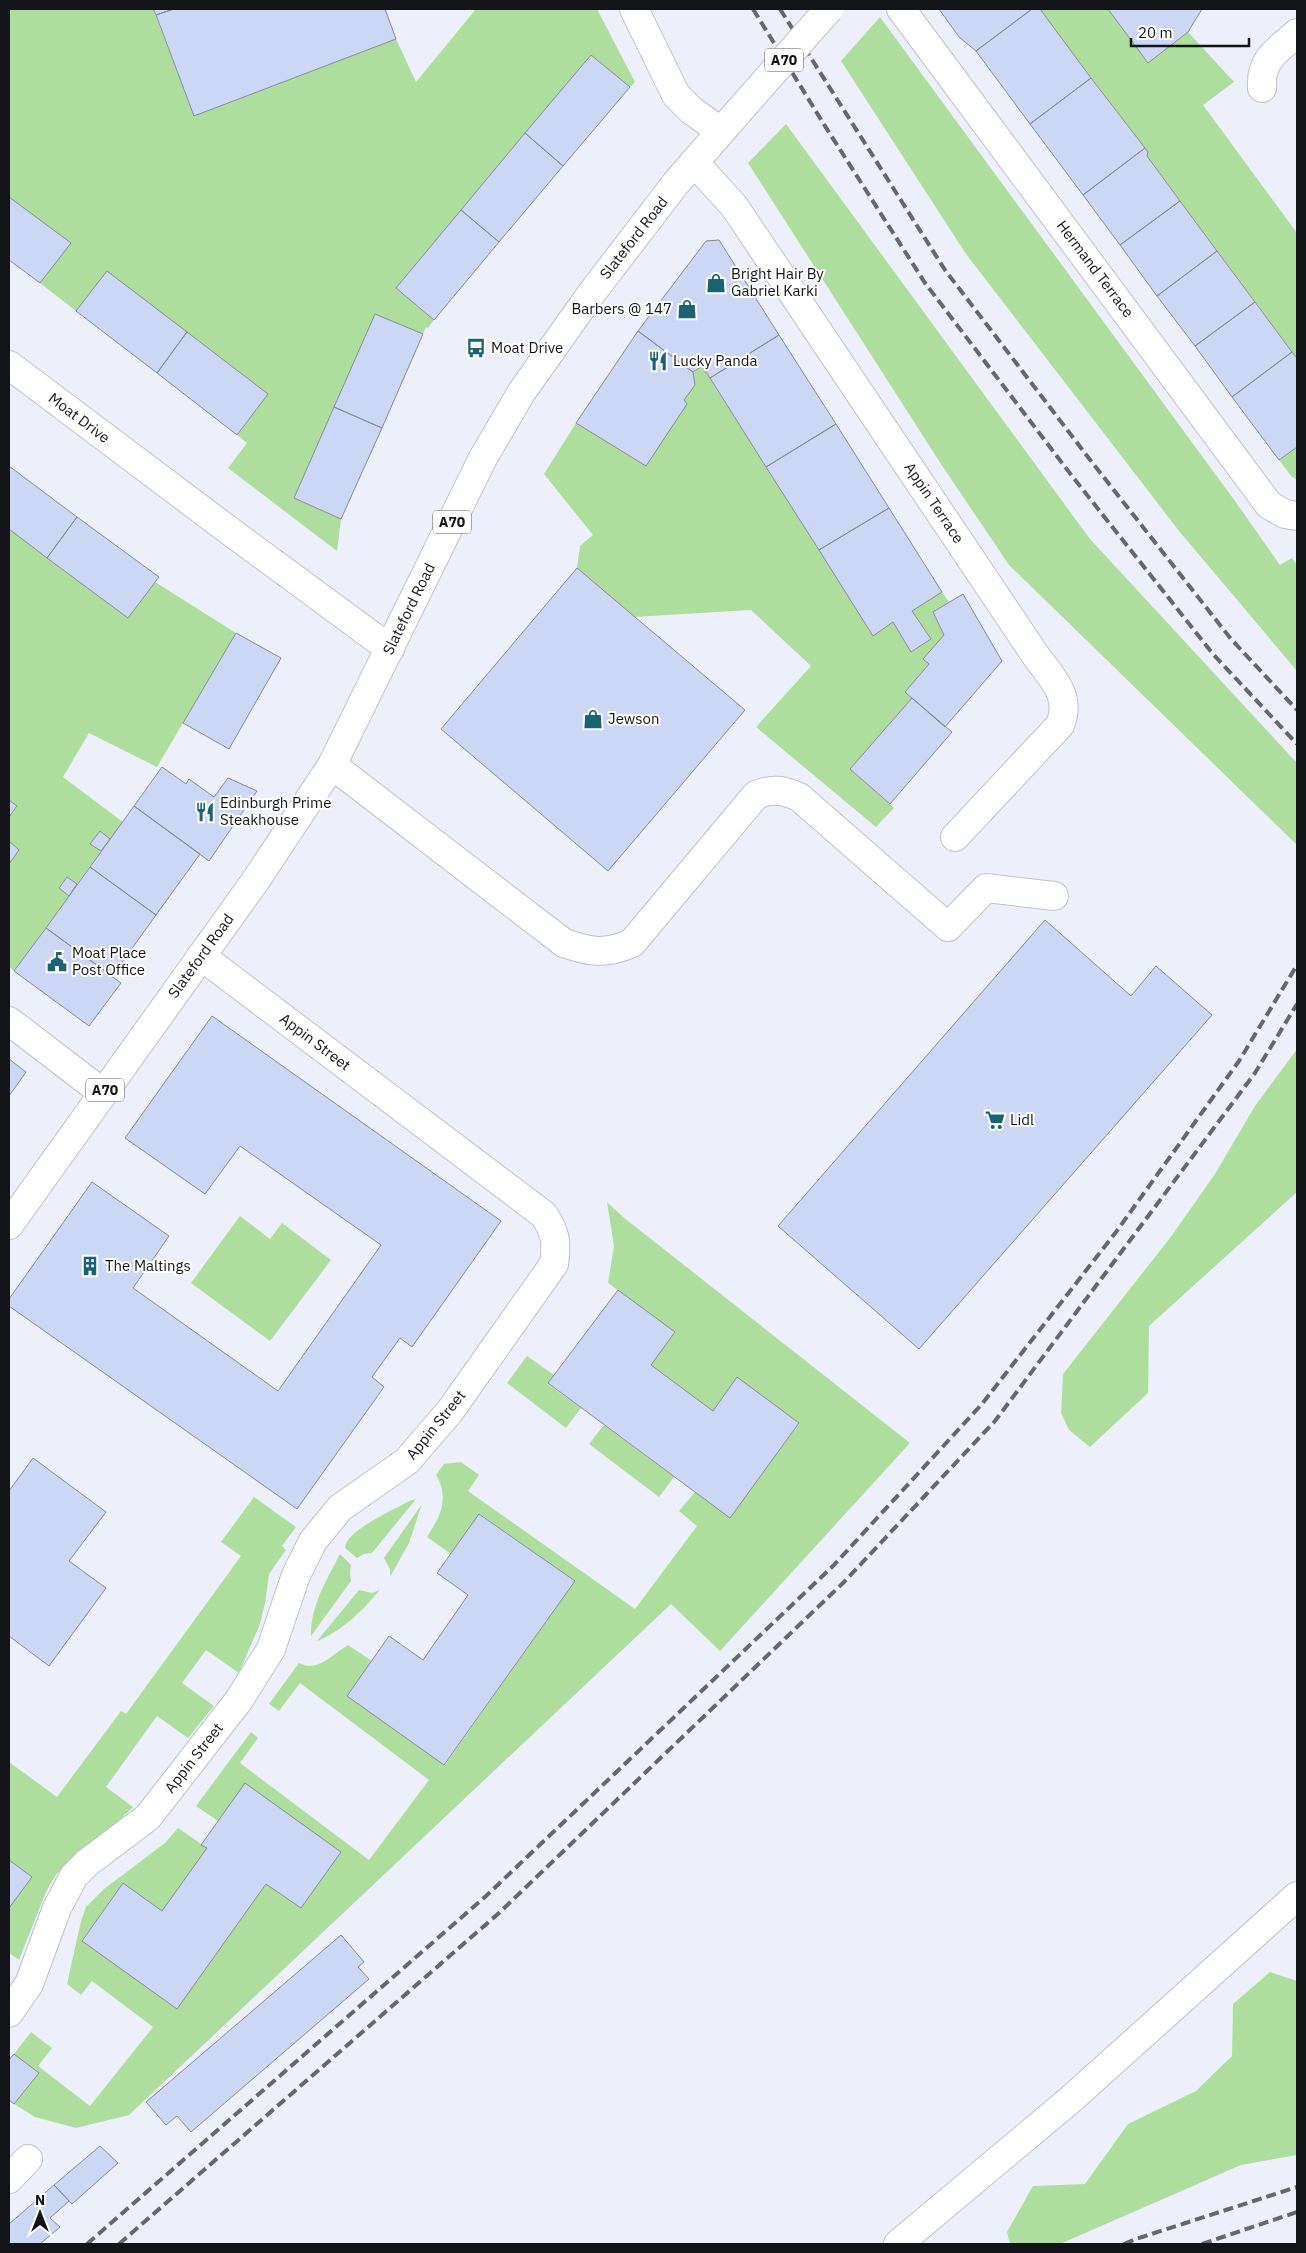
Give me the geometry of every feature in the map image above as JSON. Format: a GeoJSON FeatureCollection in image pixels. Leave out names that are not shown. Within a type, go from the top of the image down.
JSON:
{"type":"FeatureCollection","features":[{"type":"Feature","properties":{"kind":"street"},"geometry":{"type":"LineString","coordinates":[[634,9],[676,95],[691,110],[720,131]]}},
{"type":"Feature","properties":{"kind":"street","name":"Slateford Road"},"geometry":{"type":"LineString","coordinates":[[9,1225],[256,880],[332,765],[483,458],[521,393],[591,294],[694,162],[829,9]]}},
{"type":"Feature","properties":{"kind":"street","name":"Hermand Terrace"},"geometry":{"type":"LineString","coordinates":[[902,9],[1269,505],[1285,514],[1297,516]]}},
{"type":"Feature","properties":{"kind":"street"},"geometry":{"type":"LineString","coordinates":[[1262,88],[1261,75],[1266,61],[1297,33]]}},
{"type":"Feature","properties":{"kind":"street","name":"Appin Terrace"},"geometry":{"type":"LineString","coordinates":[[694,162],[734,206],[1036,656],[1061,690],[1065,703],[1064,715],[1060,725],[955,837]]}},
{"type":"Feature","properties":{"kind":"street","name":"Moat Drive"},"geometry":{"type":"LineString","coordinates":[[9,365],[227,530],[390,649]]}},
{"type":"Feature","properties":{"kind":"street"},"geometry":{"type":"LineString","coordinates":[[332,765],[564,943],[589,951],[614,951],[632,943],[756,795],[770,790],[783,790],[800,797],[948,927],[986,888],[1054,896]]}},
{"type":"Feature","properties":{"kind":"street","name":"Appin Street"},"geometry":{"type":"LineString","coordinates":[[9,2013],[29,1984],[57,1908],[74,1876],[87,1863],[148,1817],[239,1700],[271,1649],[296,1575],[313,1541],[340,1508],[407,1461],[450,1411],[554,1264],[557,1245],[554,1230],[544,1215],[201,956]]}},
{"type":"Feature","properties":{"kind":"street"},"geometry":{"type":"LineString","coordinates":[[9,1021],[103,1093]]}},
{"type":"Feature","properties":{"kind":"street"},"geometry":{"type":"LineString","coordinates":[[898,2244],[1070,2100],[1297,1896]]}},
{"type":"Feature","properties":{"kind":"street"},"geometry":{"type":"LineString","coordinates":[[9,2179],[28,2159]]}},
{"type":"Feature","properties":{"kind":"green space"},"geometry":{"type":"Polygon","coordinates":[[[9,9],[153,9],[194,116],[396,39],[416,82],[476,9],[597,9],[635,82],[630,87],[591,55],[396,288],[434,320],[428,328],[426,327],[423,334],[375,314],[294,498],[341,519],[337,551],[228,468],[247,443],[237,435],[268,394],[107,272],[76,311],[40,283],[70,243],[9,197],[9,9]]]}},
{"type":"Feature","properties":{"kind":"green space"},"geometry":{"type":"Polygon","coordinates":[[[1039,9],[1108,9],[1148,63],[1188,32],[1234,82],[1203,105],[1297,233],[1297,358],[1147,156],[1148,152],[1039,9]]]}},
{"type":"Feature","properties":{"kind":"green space"},"geometry":{"type":"Polygon","coordinates":[[[880,17],[1280,565],[1292,558],[1297,565],[1297,671],[1179,531],[966,254],[841,61],[880,17]]]}},
{"type":"Feature","properties":{"kind":"green space"},"geometry":{"type":"Polygon","coordinates":[[[786,124],[1090,539],[1297,763],[1297,845],[1009,565],[941,464],[748,163],[786,124]]]}},
{"type":"Feature","properties":{"kind":"green space"},"geometry":{"type":"Polygon","coordinates":[[[702,366],[873,635],[893,622],[912,652],[931,639],[912,611],[942,592],[949,602],[933,612],[944,635],[929,664],[905,692],[912,698],[850,769],[894,808],[876,827],[756,727],[811,666],[751,610],[634,617],[577,568],[580,546],[593,535],[544,474],[576,423],[646,466],[687,404],[684,400],[695,385],[693,372],[702,366]]]}},
{"type":"Feature","properties":{"kind":"green space"},"geometry":{"type":"Polygon","coordinates":[[[1297,447],[1297,480],[1292,477],[1279,460],[1297,447]]]}},
{"type":"Feature","properties":{"kind":"green space"},"geometry":{"type":"Polygon","coordinates":[[[9,529],[128,618],[155,582],[236,633],[157,767],[89,733],[63,777],[123,822],[110,839],[100,831],[91,843],[101,851],[77,884],[67,877],[59,888],[69,896],[14,971],[9,967],[9,864],[19,850],[9,841],[9,817],[17,807],[9,800],[9,529]]]}},
{"type":"Feature","properties":{"kind":"green space"},"geometry":{"type":"Polygon","coordinates":[[[1297,1049],[1297,1192],[1149,1326],[1148,1393],[1090,1447],[1069,1430],[1061,1413],[1063,1374],[1170,1238],[1215,1174],[1255,1106],[1297,1049]]]}},
{"type":"Feature","properties":{"kind":"green space"},"geometry":{"type":"Polygon","coordinates":[[[607,1202],[623,1217],[910,1443],[720,1651],[671,1604],[129,2115],[76,2128],[35,2117],[14,2104],[38,2073],[14,2054],[31,2032],[52,2048],[38,2066],[90,2106],[153,2027],[92,1981],[81,1995],[67,1984],[81,1921],[86,1907],[104,1889],[165,1843],[178,1828],[207,1848],[162,1911],[123,1883],[82,1940],[177,2008],[266,1884],[301,1908],[341,1852],[245,1784],[218,1821],[196,1806],[251,1732],[258,1738],[240,1763],[369,1860],[429,1780],[300,1683],[279,1711],[269,1704],[299,1663],[312,1666],[318,1664],[348,1645],[372,1661],[347,1696],[445,1765],[575,1581],[480,1514],[451,1554],[427,1537],[442,1507],[442,1492],[436,1475],[444,1464],[461,1462],[479,1475],[468,1491],[635,1609],[697,1526],[679,1511],[695,1492],[730,1517],[799,1424],[738,1378],[713,1411],[651,1365],[675,1332],[608,1283],[614,1246],[607,1202]]]}},
{"type":"Feature","properties":{"kind":"green space"},"geometry":{"type":"Polygon","coordinates":[[[240,1216],[270,1239],[282,1223],[331,1260],[270,1341],[191,1283],[240,1216]]]}},
{"type":"Feature","properties":{"kind":"green space"},"geometry":{"type":"Polygon","coordinates":[[[527,1356],[554,1375],[548,1384],[581,1408],[566,1428],[507,1383],[527,1356]]]}},
{"type":"Feature","properties":{"kind":"green space"},"geometry":{"type":"Polygon","coordinates":[[[604,1425],[674,1477],[659,1497],[589,1444],[604,1425]]]}},
{"type":"Feature","properties":{"kind":"green space"},"geometry":{"type":"Polygon","coordinates":[[[254,1497],[296,1527],[282,1546],[286,1550],[269,1574],[260,1624],[239,1673],[206,1650],[182,1683],[214,1706],[188,1738],[157,1716],[106,1787],[133,1807],[112,1827],[77,1852],[55,1876],[46,1892],[19,1960],[9,1953],[9,1762],[57,1797],[121,1711],[126,1714],[241,1556],[221,1542],[254,1497]]]}},
{"type":"Feature","properties":{"kind":"green space"},"geometry":{"type":"Polygon","coordinates":[[[416,1499],[372,1553],[364,1554],[357,1558],[345,1548],[347,1541],[353,1534],[382,1515],[416,1499]]]}},
{"type":"Feature","properties":{"kind":"green space"},"geometry":{"type":"Polygon","coordinates":[[[422,1504],[409,1543],[390,1577],[390,1569],[384,1558],[422,1504]]]}},
{"type":"Feature","properties":{"kind":"green space"},"geometry":{"type":"Polygon","coordinates":[[[340,1554],[351,1565],[351,1581],[311,1636],[311,1625],[316,1604],[340,1554]]]}},
{"type":"Feature","properties":{"kind":"green space"},"geometry":{"type":"Polygon","coordinates":[[[359,1590],[372,1593],[380,1590],[351,1620],[335,1632],[317,1641],[359,1590]]]}},
{"type":"Feature","properties":{"kind":"green space"},"geometry":{"type":"Polygon","coordinates":[[[1270,1972],[1297,1981],[1297,2155],[1241,2165],[1060,2244],[1010,2244],[1007,2232],[1033,2186],[1085,2184],[1128,2124],[1196,2091],[1232,2056],[1233,2004],[1270,1972]]]}},
{"type":"Feature","properties":{"kind":"building"},"geometry":{"type":"Polygon","coordinates":[[[153,9],[174,9],[156,15],[153,9]]]}},
{"type":"Feature","properties":{"kind":"building"},"geometry":{"type":"Polygon","coordinates":[[[174,9],[385,9],[396,39],[194,116],[156,15],[174,9]]]}},
{"type":"Feature","properties":{"kind":"building"},"geometry":{"type":"Polygon","coordinates":[[[939,9],[1032,9],[976,51],[959,37],[939,9]]]}},
{"type":"Feature","properties":{"kind":"building"},"geometry":{"type":"Polygon","coordinates":[[[1032,9],[1040,9],[1091,78],[1030,124],[976,51],[1032,9]]]}},
{"type":"Feature","properties":{"kind":"building"},"geometry":{"type":"Polygon","coordinates":[[[1108,9],[1202,9],[1188,32],[1148,63],[1108,9]]]}},
{"type":"Feature","properties":{"kind":"building"},"geometry":{"type":"Polygon","coordinates":[[[591,55],[630,87],[563,166],[525,133],[591,55]]]}},
{"type":"Feature","properties":{"kind":"building"},"geometry":{"type":"Polygon","coordinates":[[[1091,78],[1145,148],[1083,195],[1030,124],[1091,78]]]}},
{"type":"Feature","properties":{"kind":"building"},"geometry":{"type":"Polygon","coordinates":[[[525,133],[563,166],[499,242],[461,210],[525,133]]]}},
{"type":"Feature","properties":{"kind":"building"},"geometry":{"type":"Polygon","coordinates":[[[1145,148],[1148,152],[1147,156],[1180,201],[1120,245],[1083,195],[1145,148]]]}},
{"type":"Feature","properties":{"kind":"building"},"geometry":{"type":"Polygon","coordinates":[[[9,197],[71,243],[40,283],[9,260],[9,197]]]}},
{"type":"Feature","properties":{"kind":"building"},"geometry":{"type":"Polygon","coordinates":[[[1180,201],[1217,251],[1157,296],[1120,245],[1180,201]]]}},
{"type":"Feature","properties":{"kind":"building"},"geometry":{"type":"Polygon","coordinates":[[[461,210],[499,242],[434,320],[396,288],[461,210]]]}},
{"type":"Feature","properties":{"kind":"building"},"geometry":{"type":"Polygon","coordinates":[[[719,240],[779,335],[710,378],[702,366],[693,372],[638,331],[706,241],[719,240]]]}},
{"type":"Feature","properties":{"kind":"building"},"geometry":{"type":"Polygon","coordinates":[[[1217,251],[1255,302],[1195,346],[1157,296],[1217,251]]]}},
{"type":"Feature","properties":{"kind":"building"},"geometry":{"type":"Polygon","coordinates":[[[107,271],[187,332],[157,373],[76,311],[107,271]]]}},
{"type":"Feature","properties":{"kind":"building"},"geometry":{"type":"Polygon","coordinates":[[[1255,302],[1292,352],[1232,397],[1195,346],[1255,302]]]}},
{"type":"Feature","properties":{"kind":"building"},"geometry":{"type":"Polygon","coordinates":[[[375,314],[423,334],[382,428],[334,407],[375,314]]]}},
{"type":"Feature","properties":{"kind":"building"},"geometry":{"type":"Polygon","coordinates":[[[638,331],[693,372],[695,385],[684,400],[687,404],[646,466],[576,423],[638,331]]]}},
{"type":"Feature","properties":{"kind":"building"},"geometry":{"type":"Polygon","coordinates":[[[187,332],[268,394],[237,435],[157,373],[187,332]]]}},
{"type":"Feature","properties":{"kind":"building"},"geometry":{"type":"Polygon","coordinates":[[[779,335],[836,424],[766,467],[710,378],[779,335]]]}},
{"type":"Feature","properties":{"kind":"building"},"geometry":{"type":"Polygon","coordinates":[[[1292,352],[1297,358],[1297,447],[1279,460],[1232,397],[1292,352]]]}},
{"type":"Feature","properties":{"kind":"building"},"geometry":{"type":"Polygon","coordinates":[[[334,407],[382,428],[341,519],[294,498],[334,407]]]}},
{"type":"Feature","properties":{"kind":"building"},"geometry":{"type":"Polygon","coordinates":[[[836,424],[889,508],[819,550],[766,467],[836,424]]]}},
{"type":"Feature","properties":{"kind":"building"},"geometry":{"type":"Polygon","coordinates":[[[9,466],[77,517],[47,558],[9,529],[9,466]]]}},
{"type":"Feature","properties":{"kind":"building"},"geometry":{"type":"Polygon","coordinates":[[[889,508],[942,592],[912,611],[931,639],[911,652],[893,622],[873,636],[819,550],[889,508]]]}},
{"type":"Feature","properties":{"kind":"building"},"geometry":{"type":"Polygon","coordinates":[[[77,517],[159,577],[128,618],[47,558],[77,517]]]}},
{"type":"Feature","properties":{"kind":"building","name":"Jewson"},"geometry":{"type":"Polygon","coordinates":[[[577,568],[745,710],[608,871],[441,729],[577,568]]]}},
{"type":"Feature","properties":{"kind":"building"},"geometry":{"type":"Polygon","coordinates":[[[963,594],[1002,661],[945,727],[905,692],[929,664],[923,659],[944,635],[933,612],[963,594]]]}},
{"type":"Feature","properties":{"kind":"building"},"geometry":{"type":"Polygon","coordinates":[[[236,633],[281,658],[229,749],[183,723],[236,633]]]}},
{"type":"Feature","properties":{"kind":"building"},"geometry":{"type":"Polygon","coordinates":[[[912,698],[952,732],[890,804],[850,769],[912,698]]]}},
{"type":"Feature","properties":{"kind":"building"},"geometry":{"type":"Polygon","coordinates":[[[162,767],[186,784],[189,779],[214,797],[228,778],[257,791],[209,861],[134,806],[162,767]]]}},
{"type":"Feature","properties":{"kind":"building"},"geometry":{"type":"Polygon","coordinates":[[[9,800],[17,806],[9,817],[9,800]]]}},
{"type":"Feature","properties":{"kind":"building"},"geometry":{"type":"Polygon","coordinates":[[[134,806],[200,854],[156,915],[90,867],[134,806]]]}},
{"type":"Feature","properties":{"kind":"building"},"geometry":{"type":"Polygon","coordinates":[[[100,831],[110,839],[101,851],[90,844],[100,831]]]}},
{"type":"Feature","properties":{"kind":"building"},"geometry":{"type":"Polygon","coordinates":[[[9,841],[19,850],[9,864],[9,841]]]}},
{"type":"Feature","properties":{"kind":"building"},"geometry":{"type":"Polygon","coordinates":[[[90,867],[156,915],[112,976],[46,928],[90,867]]]}},
{"type":"Feature","properties":{"kind":"building"},"geometry":{"type":"Polygon","coordinates":[[[67,877],[77,884],[69,896],[59,888],[67,877]]]}},
{"type":"Feature","properties":{"kind":"building","name":"Lidl"},"geometry":{"type":"Polygon","coordinates":[[[1045,920],[1131,996],[1156,966],[1212,1015],[919,1349],[778,1226],[1045,920]]]}},
{"type":"Feature","properties":{"kind":"building"},"geometry":{"type":"Polygon","coordinates":[[[46,928],[121,983],[89,1026],[14,971],[46,928]]]}},
{"type":"Feature","properties":{"kind":"building","name":"The Maltings"},"geometry":{"type":"Polygon","coordinates":[[[212,1016],[501,1221],[412,1347],[400,1338],[372,1377],[384,1387],[297,1509],[9,1306],[9,1299],[92,1182],[169,1236],[133,1288],[278,1391],[381,1245],[240,1146],[205,1194],[125,1138],[212,1016]]]}},
{"type":"Feature","properties":{"kind":"building"},"geometry":{"type":"Polygon","coordinates":[[[9,1059],[26,1072],[9,1096],[9,1059]]]}},
{"type":"Feature","properties":{"kind":"building"},"geometry":{"type":"Polygon","coordinates":[[[618,1290],[675,1332],[651,1365],[713,1411],[737,1377],[799,1423],[730,1518],[548,1383],[618,1290]]]}},
{"type":"Feature","properties":{"kind":"building"},"geometry":{"type":"Polygon","coordinates":[[[33,1458],[106,1512],[69,1561],[106,1588],[49,1666],[9,1636],[9,1491],[33,1458]]]}},
{"type":"Feature","properties":{"kind":"building"},"geometry":{"type":"Polygon","coordinates":[[[479,1514],[575,1581],[444,1765],[347,1696],[389,1636],[423,1660],[468,1595],[437,1573],[479,1514]]]}},
{"type":"Feature","properties":{"kind":"building"},"geometry":{"type":"Polygon","coordinates":[[[245,1783],[341,1852],[301,1908],[266,1884],[177,2009],[82,1941],[123,1883],[162,1911],[207,1848],[201,1845],[245,1783]]]}},
{"type":"Feature","properties":{"kind":"building"},"geometry":{"type":"Polygon","coordinates":[[[9,1860],[32,1877],[9,1908],[9,1860]]]}},
{"type":"Feature","properties":{"kind":"building"},"geometry":{"type":"Polygon","coordinates":[[[341,1935],[364,1962],[358,1967],[369,1979],[191,2132],[177,2116],[166,2125],[146,2102],[341,1935]]]}},
{"type":"Feature","properties":{"kind":"building"},"geometry":{"type":"Polygon","coordinates":[[[14,2054],[39,2073],[14,2104],[9,2100],[9,2060],[14,2054]]]}},
{"type":"Feature","properties":{"kind":"building"},"geometry":{"type":"Polygon","coordinates":[[[100,2146],[118,2163],[72,2204],[54,2185],[100,2146]]]}},
{"type":"Feature","properties":{"kind":"building"},"geometry":{"type":"Polygon","coordinates":[[[54,2185],[69,2201],[50,2218],[60,2227],[40,2244],[9,2244],[9,2224],[54,2185]]]}},
{"type":"Feature","properties":{"kind":"railway"},"geometry":{"type":"LineString","coordinates":[[753,9],[925,283],[1072,476],[1213,654],[1297,744]]}},
{"type":"Feature","properties":{"kind":"railway"},"geometry":{"type":"LineString","coordinates":[[780,9],[945,270],[1091,461],[1231,639],[1297,710]]}},
{"type":"Feature","properties":{"kind":"railway"},"geometry":{"type":"LineString","coordinates":[[87,2244],[486,1896],[833,1566],[982,1404],[1116,1232],[1239,1061],[1297,965]]}},
{"type":"Feature","properties":{"kind":"railway"},"geometry":{"type":"LineString","coordinates":[[119,2244],[499,1913],[844,1582],[995,1421],[1255,1073],[1297,1004]]}},
{"type":"Feature","properties":{"kind":"railway"},"geometry":{"type":"LineString","coordinates":[[1124,2244],[1297,2187]]}},
{"type":"Feature","properties":{"kind":"railway"},"geometry":{"type":"LineString","coordinates":[[1202,2244],[1297,2212]]}},
{"type":"Feature","properties":{"kind":"place","name":"Bright Hair By Gabriel Karki"},"geometry":{"type":"Point","coordinates":[716,283]}},
{"type":"Feature","properties":{"kind":"place","name":"Barbers @ 147"},"geometry":{"type":"Point","coordinates":[687,309]}},
{"type":"Feature","properties":{"kind":"place","name":"Moat Drive"},"geometry":{"type":"Point","coordinates":[476,348]}},
{"type":"Feature","properties":{"kind":"place","name":"Lucky Panda"},"geometry":{"type":"Point","coordinates":[658,361]}},
{"type":"Feature","properties":{"kind":"place","name":"Jewson"},"geometry":{"type":"Point","coordinates":[593,719]}},
{"type":"Feature","properties":{"kind":"place","name":"Edinburgh Prime Steakhouse"},"geometry":{"type":"Point","coordinates":[205,812]}},
{"type":"Feature","properties":{"kind":"place","name":"Moat Place Post Office"},"geometry":{"type":"Point","coordinates":[57,962]}},
{"type":"Feature","properties":{"kind":"place","name":"Lidl"},"geometry":{"type":"Point","coordinates":[995,1120]}},
{"type":"Feature","properties":{"kind":"place","name":"The Maltings"},"geometry":{"type":"Point","coordinates":[90,1266]}}]}
